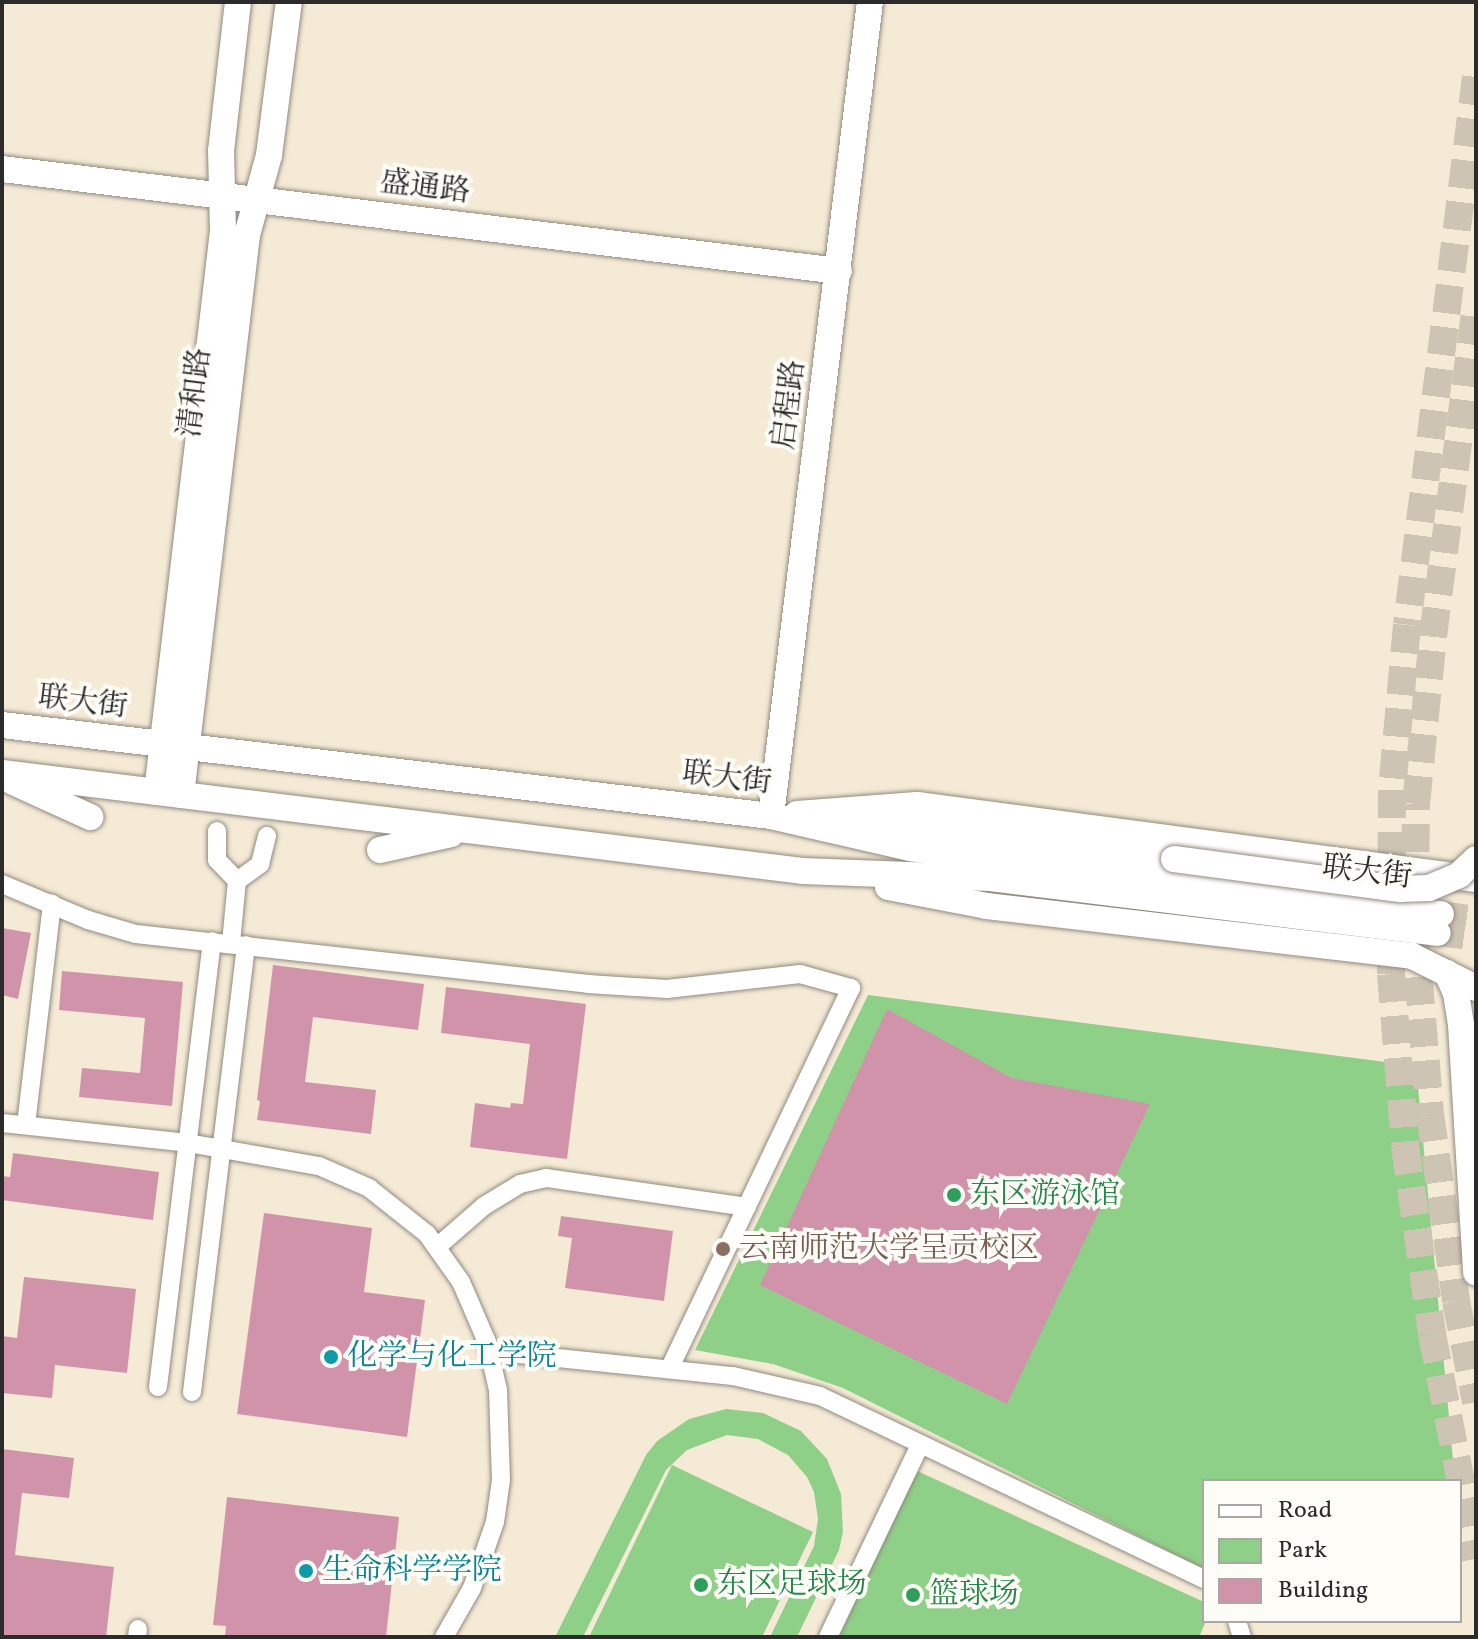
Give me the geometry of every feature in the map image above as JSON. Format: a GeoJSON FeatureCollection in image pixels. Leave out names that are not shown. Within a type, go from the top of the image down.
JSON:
{"type":"FeatureCollection","features":[{"type":"Feature","properties":{"kind":"main road","name":"清和路"},"geometry":{"type":"LineString","coordinates":[[169,793],[223,231],[221,151],[238,2]]}},
{"type":"Feature","properties":{"kind":"main road","name":"清和路"},"geometry":{"type":"LineString","coordinates":[[174,747],[247,235],[269,155],[289,2]]}},
{"type":"Feature","properties":{"kind":"main road","name":"启程路"},"geometry":{"type":"LineString","coordinates":[[771,816],[870,2]]}},
{"type":"Feature","properties":{"kind":"main road","name":"盛通路"},"geometry":{"type":"LineString","coordinates":[[2,169],[839,271]]}},
{"type":"Feature","properties":{"kind":"main road","name":"联大街"},"geometry":{"type":"LineString","coordinates":[[2,725],[771,816],[910,848],[1439,924],[990,878],[802,871],[2,775]]}},
{"type":"Feature","properties":{"kind":"main road"},"geometry":{"type":"LineString","coordinates":[[2,775],[90,817]]}},
{"type":"Feature","properties":{"kind":"main road"},"geometry":{"type":"LineString","coordinates":[[771,816],[917,805],[1476,879]]}},
{"type":"Feature","properties":{"kind":"main road"},"geometry":{"type":"LineString","coordinates":[[771,816],[915,826],[1400,889],[1429,888],[1459,875],[1476,859]]}},
{"type":"Feature","properties":{"kind":"main road"},"geometry":{"type":"LineString","coordinates":[[380,850],[469,830]]}},
{"type":"Feature","properties":{"kind":"main road"},"geometry":{"type":"LineString","coordinates":[[802,871],[987,906],[1412,956],[1476,988]]}},
{"type":"Feature","properties":{"kind":"main road"},"geometry":{"type":"LineString","coordinates":[[1447,973],[1456,993],[1461,1025],[1476,1273]]}},
{"type":"Feature","properties":{"kind":"street"},"geometry":{"type":"LineString","coordinates":[[217,831],[217,860],[237,881]]}},
{"type":"Feature","properties":{"kind":"street"},"geometry":{"type":"LineString","coordinates":[[158,1387],[188,1143],[229,943],[237,881],[260,864],[267,836]]}},
{"type":"Feature","properties":{"kind":"street"},"geometry":{"type":"LineString","coordinates":[[2,884],[136,934],[588,984],[667,989],[800,974],[851,988],[669,1369]]}},
{"type":"Feature","properties":{"kind":"street"},"geometry":{"type":"LineString","coordinates":[[26,1125],[52,904]]}},
{"type":"Feature","properties":{"kind":"street"},"geometry":{"type":"LineString","coordinates":[[192,1392],[222,1148],[229,943]]}},
{"type":"Feature","properties":{"kind":"street"},"geometry":{"type":"LineString","coordinates":[[2,1123],[188,1143],[319,1166],[369,1188],[427,1234],[461,1282],[490,1351],[498,1390],[501,1480],[495,1522],[472,1588],[444,1637]]}},
{"type":"Feature","properties":{"kind":"street"},"geometry":{"type":"LineString","coordinates":[[437,1247],[484,1206],[520,1184],[546,1178],[747,1207]]}},
{"type":"Feature","properties":{"kind":"street"},"geometry":{"type":"LineString","coordinates":[[490,1351],[733,1376],[820,1396],[1202,1578]]}},
{"type":"Feature","properties":{"kind":"street"},"geometry":{"type":"LineString","coordinates":[[828,1637],[920,1445]]}},
{"type":"Feature","properties":{"kind":"green space"},"geometry":{"type":"Polygon","coordinates":[[[868,995],[1416,1066],[1455,1479],[1202,1479],[1202,1568],[843,1388],[773,1364],[695,1350],[868,995]]]}},
{"type":"Feature","properties":{"kind":"green space"},"geometry":{"type":"Polygon","coordinates":[[[726,1409],[763,1413],[801,1431],[827,1459],[841,1494],[843,1532],[839,1550],[797,1637],[770,1637],[814,1546],[818,1519],[814,1492],[807,1477],[788,1455],[758,1439],[727,1435],[687,1450],[666,1470],[583,1637],[555,1637],[646,1455],[657,1441],[689,1419],[726,1409]]]}},
{"type":"Feature","properties":{"kind":"green space","name":"东区足球场"},"geometry":{"type":"Polygon","coordinates":[[[672,1465],[813,1532],[762,1637],[589,1637],[672,1465]]]}},
{"type":"Feature","properties":{"kind":"green space"},"geometry":{"type":"Polygon","coordinates":[[[915,1470],[1202,1601],[1202,1623],[1205,1623],[1199,1637],[839,1637],[915,1470]]]}},
{"type":"Feature","properties":{"kind":"building"},"geometry":{"type":"Polygon","coordinates":[[[2,928],[31,933],[18,999],[2,995],[2,928]]]}},
{"type":"Feature","properties":{"kind":"building"},"geometry":{"type":"Polygon","coordinates":[[[273,965],[424,984],[418,1030],[313,1017],[305,1082],[376,1090],[371,1134],[257,1120],[273,965]]]}},
{"type":"Feature","properties":{"kind":"building"},"geometry":{"type":"Polygon","coordinates":[[[62,971],[183,982],[172,1106],[79,1097],[82,1068],[140,1073],[145,1018],[59,1010],[62,971]]]}},
{"type":"Feature","properties":{"kind":"building"},"geometry":{"type":"Polygon","coordinates":[[[446,987],[586,1004],[567,1159],[470,1147],[475,1103],[510,1108],[511,1103],[523,1104],[530,1044],[441,1033],[446,987]]]}},
{"type":"Feature","properties":{"kind":"building","name":"东区游泳馆"},"geometry":{"type":"Polygon","coordinates":[[[887,1009],[1012,1078],[1150,1104],[1007,1404],[760,1285],[887,1009]]]}},
{"type":"Feature","properties":{"kind":"building"},"geometry":{"type":"Polygon","coordinates":[[[13,1153],[159,1172],[153,1220],[2,1200],[2,1176],[10,1177],[13,1153]]]}},
{"type":"Feature","properties":{"kind":"building","name":"化学与化工学院"},"geometry":{"type":"Polygon","coordinates":[[[264,1213],[372,1228],[364,1292],[425,1300],[407,1437],[237,1414],[264,1213]]]}},
{"type":"Feature","properties":{"kind":"building"},"geometry":{"type":"Polygon","coordinates":[[[561,1216],[673,1231],[664,1301],[565,1288],[572,1238],[558,1236],[561,1216]]]}},
{"type":"Feature","properties":{"kind":"building"},"geometry":{"type":"Polygon","coordinates":[[[24,1277],[136,1289],[127,1373],[55,1365],[52,1398],[2,1393],[2,1336],[17,1338],[24,1277]]]}},
{"type":"Feature","properties":{"kind":"building"},"geometry":{"type":"Polygon","coordinates":[[[2,1449],[74,1458],[69,1498],[22,1493],[15,1555],[114,1567],[106,1637],[2,1637],[2,1449]]]}},
{"type":"Feature","properties":{"kind":"building","name":"生命科学学院"},"geometry":{"type":"Polygon","coordinates":[[[227,1497],[399,1517],[386,1637],[225,1637],[226,1626],[213,1625],[227,1497]]]}},
{"type":"Feature","properties":{"kind":"tunnel"},"geometry":{"type":"LineString","coordinates":[[1460,1479],[1432,1334],[1405,1146],[1391,974],[1392,790],[1407,625],[1476,77]]}},
{"type":"Feature","properties":{"kind":"tunnel"},"geometry":{"type":"LineString","coordinates":[[1415,894],[1416,804],[1433,636],[1476,305]]}},
{"type":"Feature","properties":{"kind":"tunnel"},"geometry":{"type":"LineString","coordinates":[[1441,914],[1476,919]]}},
{"type":"Feature","properties":{"kind":"tunnel"},"geometry":{"type":"LineString","coordinates":[[1438,933],[1476,938]]}},
{"type":"Feature","properties":{"kind":"tunnel"},"geometry":{"type":"LineString","coordinates":[[1415,935],[1430,1113],[1456,1301],[1476,1402]]}},
{"type":"Feature","properties":{"kind":"tunnel"},"geometry":{"type":"LineString","coordinates":[[1462,1487],[1476,1559]]}},
{"type":"Feature","properties":{"kind":"place","name":"东区游泳馆"},"geometry":{"type":"Point","coordinates":[954,1195]}},
{"type":"Feature","properties":{"kind":"place","name":"云南师范大学呈贡校区"},"geometry":{"type":"Point","coordinates":[723,1249]}},
{"type":"Feature","properties":{"kind":"place","name":"化学与化工学院"},"geometry":{"type":"Point","coordinates":[331,1357]}},
{"type":"Feature","properties":{"kind":"place","name":"生命科学学院"},"geometry":{"type":"Point","coordinates":[306,1571]}},
{"type":"Feature","properties":{"kind":"place","name":"东区足球场"},"geometry":{"type":"Point","coordinates":[701,1585]}},
{"type":"Feature","properties":{"kind":"place","name":"篮球场"},"geometry":{"type":"Point","coordinates":[913,1595]}}]}
